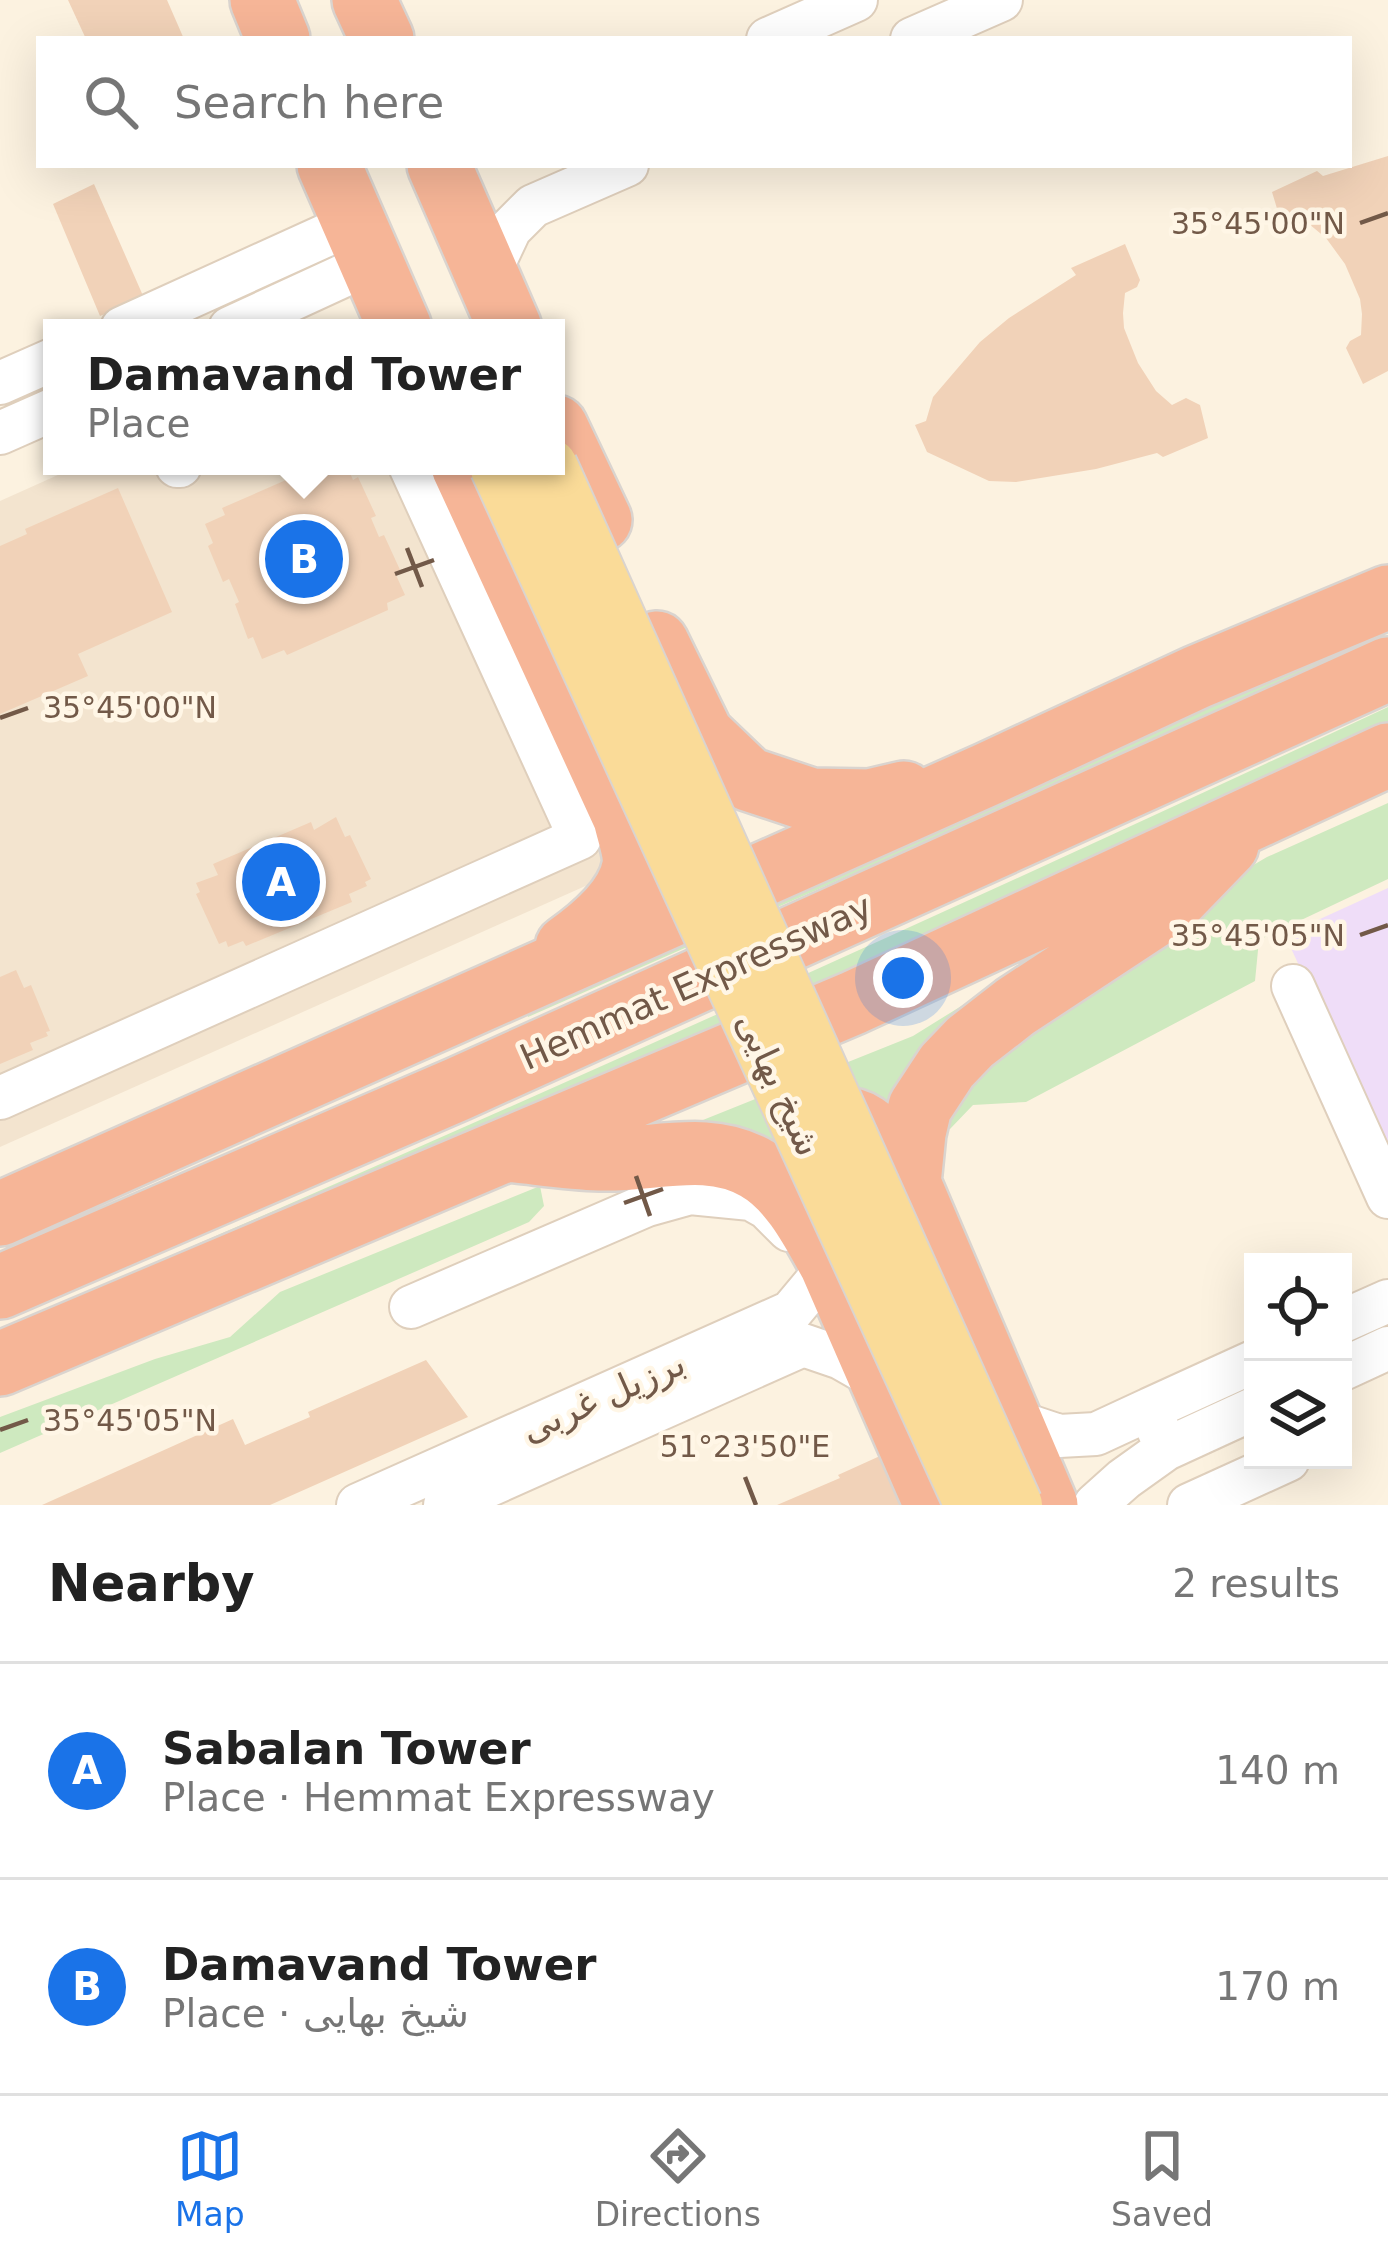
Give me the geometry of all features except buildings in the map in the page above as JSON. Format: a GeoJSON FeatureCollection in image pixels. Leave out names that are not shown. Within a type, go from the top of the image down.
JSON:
{"type":"FeatureCollection","features":[{"type":"Feature","properties":{"kind":"highway"},"geometry":{"type":"LineString","coordinates":[[262,0],[277,36]]}},
{"type":"Feature","properties":{"kind":"highway"},"geometry":{"type":"LineString","coordinates":[[364,0],[381,36]]}},
{"type":"Feature","properties":{"kind":"highway"},"geometry":{"type":"LineString","coordinates":[[330,168],[396,319]]}},
{"type":"Feature","properties":{"kind":"highway"},"geometry":{"type":"LineString","coordinates":[[440,168],[498,303]]}},
{"type":"Feature","properties":{"kind":"highway"},"geometry":{"type":"LineString","coordinates":[[565,446],[688,711],[702,735],[748,779],[811,800],[870,800],[988,774]]}},
{"type":"Feature","properties":{"kind":"highway"},"geometry":{"type":"LineString","coordinates":[[468,475],[625,818],[635,862],[625,892],[586,934],[514,985]]}},
{"type":"Feature","properties":{"kind":"highway"},"geometry":{"type":"LineString","coordinates":[[0,1214],[1196,677],[1388,598]]}},
{"type":"Feature","properties":{"kind":"highway"},"geometry":{"type":"LineString","coordinates":[[1196,677],[1388,626]]}},
{"type":"Feature","properties":{"kind":"highway","name":"Hemmat Expressway"},"geometry":{"type":"LineString","coordinates":[[0,1287],[458,1089],[1388,669]]}},
{"type":"Feature","properties":{"kind":"highway"},"geometry":{"type":"LineString","coordinates":[[0,1364],[933,967],[1388,755]]}},
{"type":"Feature","properties":{"kind":"highway"},"geometry":{"type":"LineString","coordinates":[[909,1183],[920,1107],[947,1066],[1015,1007],[1167,907],[1258,814]]}},
{"type":"Feature","properties":{"kind":"highway"},"geometry":{"type":"LineString","coordinates":[[781,1189],[788,1154],[825,1121],[849,1118],[864,1123],[881,1140],[909,1183],[1046,1505]]}},
{"type":"Feature","properties":{"kind":"highway"},"geometry":{"type":"LineString","coordinates":[[508,1150],[605,1160],[689,1152],[758,1169],[781,1189],[811,1228],[810,1302],[883,1382],[936,1505]]}},
{"type":"Feature","properties":{"kind":"main road","name":"شیخ بهایی"},"geometry":{"type":"LineString","coordinates":[[500,475],[972,1505]]}},
{"type":"Feature","properties":{"kind":"main road","name":"شیخ بهایی"},"geometry":{"type":"LineString","coordinates":[[554,475],[1016,1505]]}},
{"type":"Feature","properties":{"kind":"street"},"geometry":{"type":"LineString","coordinates":[[775,36],[856,0]]}},
{"type":"Feature","properties":{"kind":"street"},"geometry":{"type":"LineString","coordinates":[[919,36],[1001,0]]}},
{"type":"Feature","properties":{"kind":"street"},"geometry":{"type":"LineString","coordinates":[[536,168],[550,187],[569,190]]}},
{"type":"Feature","properties":{"kind":"street"},"geometry":{"type":"LineString","coordinates":[[498,303],[510,230],[533,206],[620,168]]}},
{"type":"Feature","properties":{"kind":"street"},"geometry":{"type":"LineString","coordinates":[[168,318],[362,243]]}},
{"type":"Feature","properties":{"kind":"street"},"geometry":{"type":"LineString","coordinates":[[244,319],[362,243]]}},
{"type":"Feature","properties":{"kind":"street"},"geometry":{"type":"LineString","coordinates":[[0,383],[43,364]]}},
{"type":"Feature","properties":{"kind":"street"},"geometry":{"type":"LineString","coordinates":[[0,434],[43,414]]}},
{"type":"Feature","properties":{"kind":"street"},"geometry":{"type":"LineString","coordinates":[[0,1097],[580,838],[414,475]]}},
{"type":"Feature","properties":{"kind":"street"},"geometry":{"type":"LineString","coordinates":[[1293,986],[1388,1197]]}},
{"type":"Feature","properties":{"kind":"street"},"geometry":{"type":"LineString","coordinates":[[411,1307],[647,1205],[690,1193],[751,1199],[788,1229],[810,1302],[841,1358],[883,1382]]}},
{"type":"Feature","properties":{"kind":"street"},"geometry":{"type":"LineString","coordinates":[[1352,1317],[1388,1301]]}},
{"type":"Feature","properties":{"kind":"street","name":"برزیل غربی"},"geometry":{"type":"LineString","coordinates":[[445,1505],[558,1435],[810,1302]]}},
{"type":"Feature","properties":{"kind":"street"},"geometry":{"type":"LineString","coordinates":[[1352,1365],[1388,1348]]}},
{"type":"Feature","properties":{"kind":"street"},"geometry":{"type":"LineString","coordinates":[[1011,1420],[1059,1436],[1096,1434],[1244,1366]]}},
{"type":"Feature","properties":{"kind":"street"},"geometry":{"type":"LineString","coordinates":[[1150,1408],[1166,1449]]}},
{"type":"Feature","properties":{"kind":"street"},"geometry":{"type":"LineString","coordinates":[[1096,1434],[1106,1496],[1166,1449],[1244,1413]]}},
{"type":"Feature","properties":{"kind":"street","name":"برزیل غربی"},"geometry":{"type":"LineString","coordinates":[[358,1505],[558,1435]]}},
{"type":"Feature","properties":{"kind":"street"},"geometry":{"type":"LineString","coordinates":[[1189,1505],[1268,1469]]}},
{"type":"Feature","properties":{"kind":"shaded area"},"geometry":{"type":"Polygon","coordinates":[[[58,475],[452,475],[628,867],[0,1147],[0,501],[58,475]]]}},
{"type":"Feature","properties":{"kind":"shaded area"},"geometry":{"type":"Polygon","coordinates":[[[1388,888],[1388,1160],[1285,935],[1388,888]]]}},
{"type":"Feature","properties":{"kind":"green space"},"geometry":{"type":"Polygon","coordinates":[[[1378,643],[528,1017],[523,1002],[1260,675],[1378,643]]]}},
{"type":"Feature","properties":{"kind":"green space"},"geometry":{"type":"Polygon","coordinates":[[[1388,707],[1388,730],[444,1155],[0,1343],[0,1329],[696,1024],[1388,707]]]}},
{"type":"Feature","properties":{"kind":"green space"},"geometry":{"type":"Polygon","coordinates":[[[1388,803],[1388,879],[1259,940],[1255,981],[1026,1102],[973,1105],[950,1129],[931,1117],[1138,933],[1267,857],[1388,803]]]}},
{"type":"Feature","properties":{"kind":"green space"},"geometry":{"type":"Polygon","coordinates":[[[1026,979],[898,1125],[781,1130],[766,1156],[693,1124],[913,1036],[979,995],[1026,979]]]}},
{"type":"Feature","properties":{"kind":"green space"},"geometry":{"type":"Polygon","coordinates":[[[540,1186],[544,1206],[529,1222],[0,1453],[0,1417],[155,1359],[230,1337],[280,1292],[540,1186]]]}},
{"type":"Feature","properties":{"kind":"place","name":"Damavand Tower"},"geometry":{"type":"Point","coordinates":[304,559]}},
{"type":"Feature","properties":{"kind":"place","name":"Sabalan Tower"},"geometry":{"type":"Point","coordinates":[281,882]}}]}
